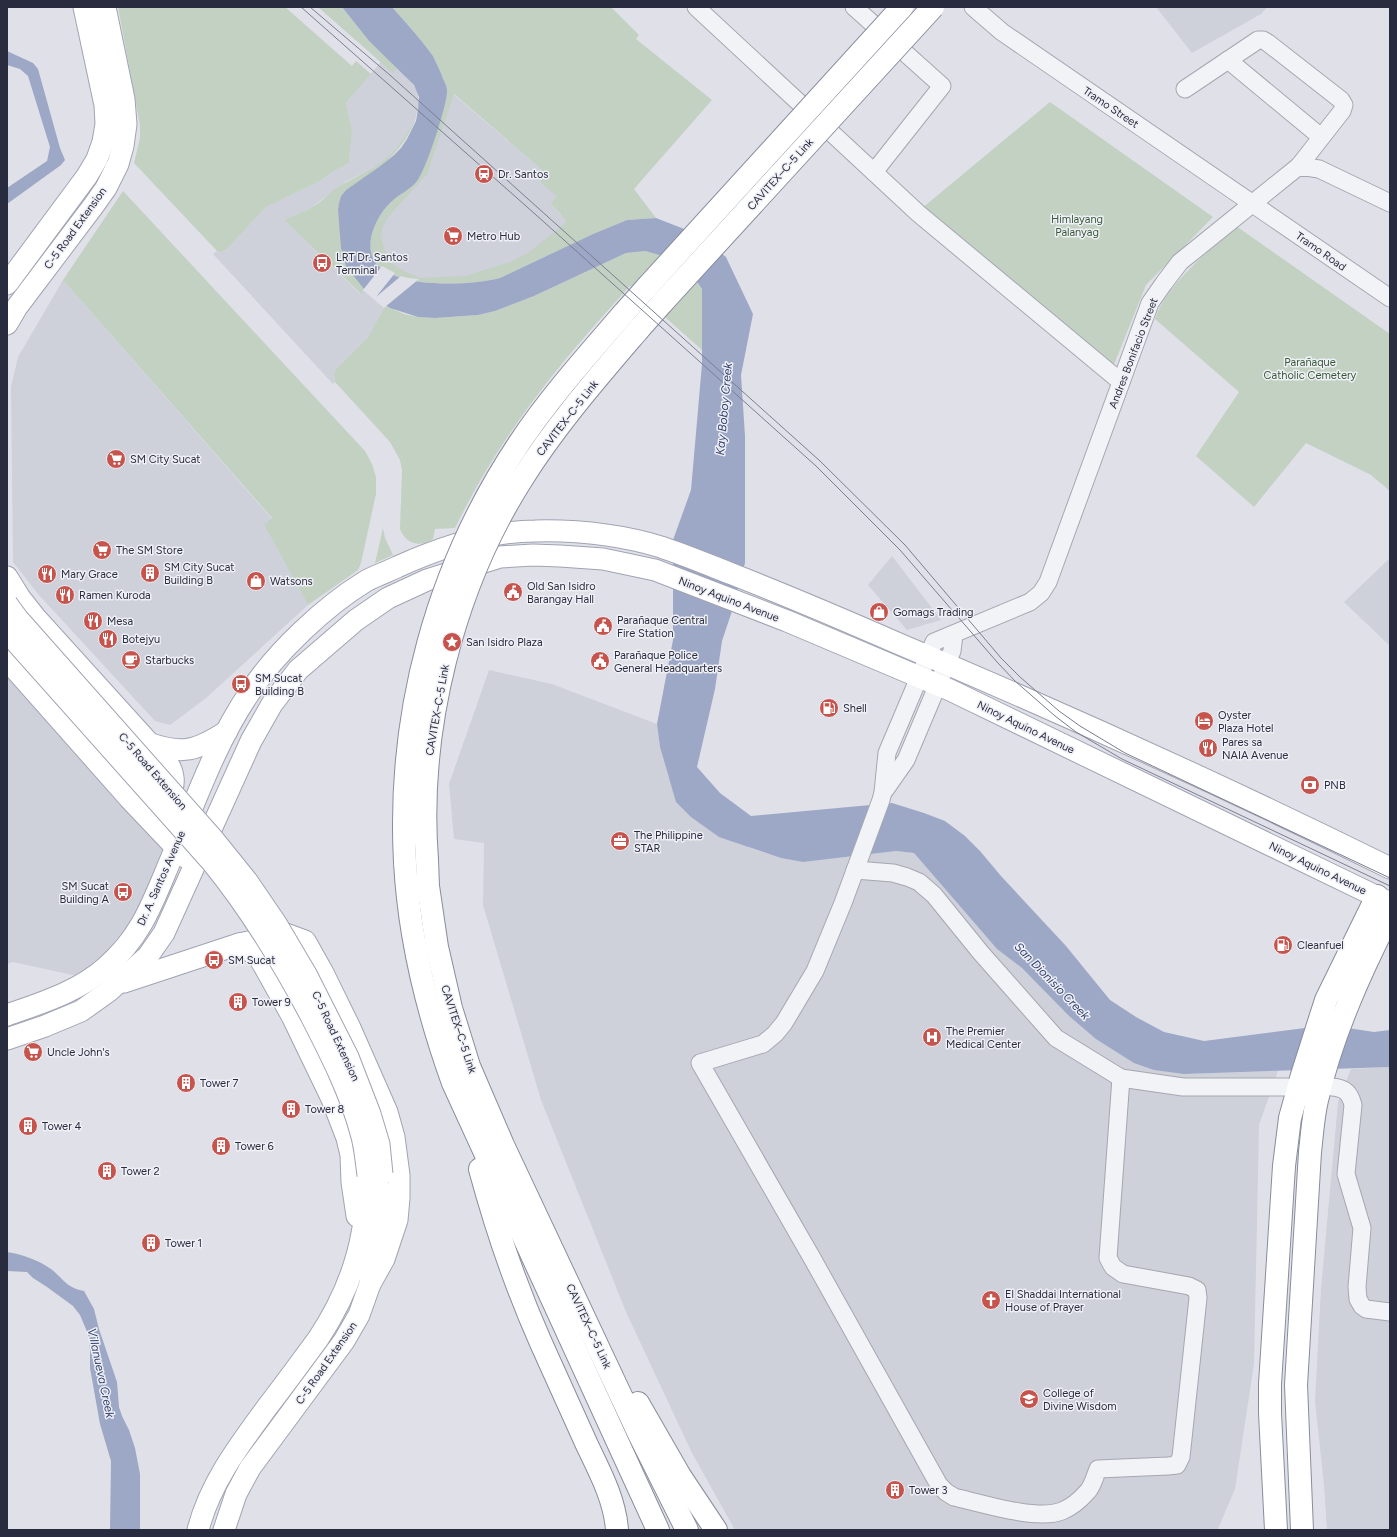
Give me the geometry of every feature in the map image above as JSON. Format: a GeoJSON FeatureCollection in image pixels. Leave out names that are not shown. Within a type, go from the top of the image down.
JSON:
{"type":"FeatureCollection","features":[{"type":"Feature","properties":{"kind":"highway","name":"CAVITEX–C-5 Link"},"geometry":{"type":"LineString","coordinates":[[658,1530],[463,1108],[441,1050],[422,984],[411,926],[405,862],[404,810],[406,768],[412,718],[425,655],[440,603],[453,568],[468,534],[498,477],[520,442],[544,409],[614,324],[902,7]]}},
{"type":"Feature","properties":{"kind":"highway","name":"CAVITEX–C-5 Link"},"geometry":{"type":"LineString","coordinates":[[687,1530],[660,1478],[503,1145],[465,1054],[451,1008],[437,948],[428,886],[426,806],[428,767],[435,710],[446,659],[461,609],[476,568],[503,513],[522,480],[561,423],[639,329],[933,7]]}},
{"type":"Feature","properties":{"kind":"highway"},"geometry":{"type":"LineString","coordinates":[[1276,1530],[1270,1413],[1271,1371],[1285,1152],[1295,1081],[1332,987],[1386,896]]}},
{"type":"Feature","properties":{"kind":"highway"},"geometry":{"type":"LineString","coordinates":[[1302,1530],[1296,1385],[1312,1132],[1317,1100],[1328,1081],[1344,1015],[1352,993],[1390,914]]}},
{"type":"Feature","properties":{"kind":"highway"},"geometry":{"type":"LineString","coordinates":[[463,1108],[492,1214],[513,1273],[540,1342],[601,1474],[612,1505],[616,1530]]}},
{"type":"Feature","properties":{"kind":"highway"},"geometry":{"type":"LineString","coordinates":[[597,1344],[644,1412],[676,1470],[716,1530]]}},
{"type":"Feature","properties":{"kind":"main road","name":"C-5 Road Extension"},"geometry":{"type":"LineString","coordinates":[[7,284],[87,176],[97,159],[103,142],[106,124],[105,106],[84,7]]}},
{"type":"Feature","properties":{"kind":"main road","name":"C-5 Road Extension"},"geometry":{"type":"LineString","coordinates":[[7,324],[17,307],[106,188],[118,164],[124,146],[126,124],[124,99],[105,7]]}},
{"type":"Feature","properties":{"kind":"main road","name":"Dr. A. Santos Avenue"},"geometry":{"type":"LineString","coordinates":[[7,1015],[70,991],[88,981],[104,969],[127,947],[144,922],[199,791],[227,731],[250,691],[281,652],[341,598],[367,581],[419,557],[441,549],[484,538],[530,530],[607,535],[660,547],[754,583],[937,660]]}},
{"type":"Feature","properties":{"kind":"main road"},"geometry":{"type":"LineString","coordinates":[[7,1039],[45,1026],[81,1011],[118,984],[148,956],[164,933],[193,866],[251,741],[272,704],[298,670],[362,615],[388,598],[427,580],[500,557],[533,555],[530,530]]}},
{"type":"Feature","properties":{"kind":"main road","name":"Ninoy Aquino Avenue"},"geometry":{"type":"LineString","coordinates":[[533,555],[603,559],[655,570],[753,607],[929,680],[1386,896]]}},
{"type":"Feature","properties":{"kind":"main road"},"geometry":{"type":"LineString","coordinates":[[419,557],[427,580]]}},
{"type":"Feature","properties":{"kind":"main road"},"geometry":{"type":"LineString","coordinates":[[7,577],[20,598],[35,617],[171,768],[174,779],[173,786],[168,797],[156,805],[144,806],[130,799]]}},
{"type":"Feature","properties":{"kind":"main road","name":"C-5 Road Extension"},"geometry":{"type":"LineString","coordinates":[[7,604],[18,619],[214,840],[261,901],[306,974],[348,1057],[379,1144],[375,1174],[360,1243],[349,1280],[334,1313],[318,1339],[250,1430],[220,1475],[206,1505],[198,1530]]}},
{"type":"Feature","properties":{"kind":"main road","name":"C-5 Road Extension"},"geometry":{"type":"LineString","coordinates":[[7,632],[211,861],[238,895],[263,932],[294,984],[333,1062],[361,1133],[375,1174],[381,1204],[370,1284],[359,1316],[347,1337],[263,1450],[242,1481],[231,1506],[224,1530]]}},
{"type":"Feature","properties":{"kind":"main road"},"geometry":{"type":"LineString","coordinates":[[7,660],[130,799],[193,866]]}},
{"type":"Feature","properties":{"kind":"main road"},"geometry":{"type":"LineString","coordinates":[[937,660],[1099,731],[1232,792],[1390,868]]}},
{"type":"Feature","properties":{"kind":"main road"},"geometry":{"type":"LineString","coordinates":[[148,743],[172,750],[188,749],[207,744],[227,731]]}},
{"type":"Feature","properties":{"kind":"main road"},"geometry":{"type":"LineString","coordinates":[[118,984],[239,944],[286,934],[305,940],[350,1028],[387,1112],[394,1137],[397,1155],[399,1198],[397,1220],[384,1259],[370,1284]]}},
{"type":"Feature","properties":{"kind":"main road"},"geometry":{"type":"LineString","coordinates":[[239,944],[259,957],[321,1072],[345,1131],[351,1155],[352,1182],[360,1243]]}},
{"type":"Feature","properties":{"kind":"main road"},"geometry":{"type":"LineString","coordinates":[[278,991],[276,979],[280,967],[296,957],[312,962],[323,973]]}},
{"type":"Feature","properties":{"kind":"street"},"geometry":{"type":"LineString","coordinates":[[696,7],[919,214],[1121,382]]}},
{"type":"Feature","properties":{"kind":"street"},"geometry":{"type":"LineString","coordinates":[[854,7],[942,86],[874,172]]}},
{"type":"Feature","properties":{"kind":"street","name":"Tramo Street"},"geometry":{"type":"LineString","coordinates":[[973,7],[998,29],[1252,203]]}},
{"type":"Feature","properties":{"kind":"street","name":"Andres Bonifacio Street"},"geometry":{"type":"LineString","coordinates":[[1122,1078],[1108,1258],[1113,1267],[1123,1274],[1189,1286],[1196,1290],[1198,1298],[1182,1457],[1177,1464],[1168,1466],[1098,1469],[1089,1490],[1078,1502],[1062,1511],[1046,1514],[1023,1512],[954,1497],[939,1485],[812,1258],[700,1063],[763,1044],[775,1034],[784,1023],[815,971],[843,903],[882,796],[887,753],[929,680],[937,660],[934,642],[954,635],[1030,602],[1041,593],[1048,582],[1150,303],[1164,282],[1180,262],[1299,166],[1342,112],[1344,105],[1341,100],[1263,40],[1258,40],[1228,60]]}},
{"type":"Feature","properties":{"kind":"street"},"geometry":{"type":"LineString","coordinates":[[1185,89],[1228,60],[1321,137]]}},
{"type":"Feature","properties":{"kind":"street"},"geometry":{"type":"LineString","coordinates":[[1299,166],[1319,169],[1390,203]]}},
{"type":"Feature","properties":{"kind":"street","name":"Tramo Road"},"geometry":{"type":"LineString","coordinates":[[1252,203],[1390,298]]}},
{"type":"Feature","properties":{"kind":"street"},"geometry":{"type":"LineString","coordinates":[[857,865],[900,875],[919,882],[926,887],[981,953],[1056,1038],[1122,1078],[1183,1087],[1295,1081]]}},
{"type":"Feature","properties":{"kind":"street"},"geometry":{"type":"LineString","coordinates":[[1328,1081],[1343,1088],[1352,1099],[1353,1105],[1346,1174],[1362,1228],[1357,1287],[1358,1298],[1362,1306],[1366,1309],[1390,1312]]}},
{"type":"Feature","properties":{"kind":"shaded area"},"geometry":{"type":"Polygon","coordinates":[[[1156,7],[1267,7],[1261,14],[1192,53],[1156,7]]]}},
{"type":"Feature","properties":{"kind":"shaded area"},"geometry":{"type":"Polygon","coordinates":[[[385,57],[409,79],[417,91],[419,103],[415,121],[398,146],[390,155],[376,166],[347,181],[309,209],[284,220],[360,294],[363,290],[384,308],[368,337],[336,369],[334,373],[335,382],[333,384],[213,254],[217,251],[221,252],[227,249],[266,207],[318,182],[349,163],[352,130],[346,103],[385,57]]]}},
{"type":"Feature","properties":{"kind":"shaded area"},"geometry":{"type":"Polygon","coordinates":[[[447,89],[542,170],[557,196],[550,204],[585,238],[453,283],[393,275],[372,235],[447,89]]]}},
{"type":"Feature","properties":{"kind":"shaded area","name":"SM City Sucat"},"geometry":{"type":"Polygon","coordinates":[[[63,280],[272,519],[264,525],[308,605],[205,699],[170,725],[155,721],[38,594],[13,562],[11,387],[18,357],[63,280]]]}},
{"type":"Feature","properties":{"kind":"shaded area"},"geometry":{"type":"Polygon","coordinates":[[[892,556],[941,620],[907,630],[868,585],[892,556]]]}},
{"type":"Feature","properties":{"kind":"shaded area"},"geometry":{"type":"Polygon","coordinates":[[[1390,558],[1390,646],[1344,602],[1390,558]]]}},
{"type":"Feature","properties":{"kind":"shaded area"},"geometry":{"type":"Polygon","coordinates":[[[7,668],[164,849],[136,916],[106,952],[77,976],[13,962],[7,964],[7,668]]]}},
{"type":"Feature","properties":{"kind":"shaded area"},"geometry":{"type":"Polygon","coordinates":[[[489,670],[552,684],[657,724],[660,747],[669,779],[750,848],[781,858],[803,862],[896,851],[914,853],[997,949],[1022,968],[1068,1015],[1184,1074],[1278,1071],[1259,1125],[1254,1364],[1235,1489],[1218,1529],[735,1530],[692,1453],[626,1312],[541,1100],[483,905],[484,843],[454,839],[449,784],[489,670]]]}},
{"type":"Feature","properties":{"kind":"shaded area"},"geometry":{"type":"Polygon","coordinates":[[[1390,1067],[1390,1530],[1327,1530],[1315,1401],[1321,1289],[1338,1102],[1351,1069],[1390,1067]]]}},
{"type":"Feature","properties":{"kind":"green space"},"geometry":{"type":"Polygon","coordinates":[[[118,7],[285,7],[352,66],[356,61],[371,74],[346,103],[352,130],[349,163],[318,182],[266,207],[227,249],[221,252],[217,251],[134,163],[140,138],[140,125],[118,7]]]}},
{"type":"Feature","properties":{"kind":"green space"},"geometry":{"type":"Polygon","coordinates":[[[318,7],[342,7],[369,41],[397,68],[393,73],[318,7]]]}},
{"type":"Feature","properties":{"kind":"green space"},"geometry":{"type":"Polygon","coordinates":[[[392,7],[611,7],[639,35],[636,39],[712,100],[634,189],[656,218],[627,220],[593,234],[500,278],[490,280],[449,284],[421,282],[398,277],[380,267],[375,262],[370,247],[373,230],[381,214],[386,208],[394,199],[414,184],[421,174],[431,151],[440,122],[447,90],[446,84],[433,56],[392,7]],[[454,94],[427,174],[388,217],[382,229],[381,235],[387,261],[420,278],[466,276],[510,262],[528,253],[567,222],[550,204],[557,196],[541,183],[542,170],[454,94]]]}},
{"type":"Feature","properties":{"kind":"green space","name":"Himlayang Palanyag"},"geometry":{"type":"Polygon","coordinates":[[[1050,102],[1213,217],[1146,285],[1113,367],[921,209],[1050,102]]]}},
{"type":"Feature","properties":{"kind":"green space"},"geometry":{"type":"Polygon","coordinates":[[[415,121],[409,133],[395,153],[378,168],[346,190],[341,196],[338,210],[343,257],[364,289],[361,294],[284,220],[309,209],[320,202],[336,188],[376,166],[390,155],[398,146],[415,121]]]}},
{"type":"Feature","properties":{"kind":"green space"},"geometry":{"type":"Polygon","coordinates":[[[123,191],[365,451],[372,464],[376,477],[376,494],[361,563],[358,570],[308,605],[264,525],[272,518],[63,280],[123,191]]]}},
{"type":"Feature","properties":{"kind":"green space","name":"Parañaque Catholic Cemetery"},"geometry":{"type":"Polygon","coordinates":[[[1236,226],[1390,334],[1390,491],[1371,475],[1306,443],[1254,507],[1196,456],[1239,392],[1155,319],[1168,294],[1178,281],[1201,257],[1236,226]]]}},
{"type":"Feature","properties":{"kind":"green space"},"geometry":{"type":"Polygon","coordinates":[[[645,251],[674,259],[689,270],[702,289],[702,350],[630,286],[579,343],[533,401],[491,462],[455,528],[435,529],[433,539],[428,542],[418,544],[406,538],[400,529],[402,470],[400,460],[390,442],[335,382],[334,373],[336,369],[368,337],[384,308],[386,306],[404,314],[418,317],[435,318],[478,315],[495,311],[534,296],[626,253],[645,251]]]}},
{"type":"Feature","properties":{"kind":"green space"},"geometry":{"type":"Polygon","coordinates":[[[383,528],[385,538],[393,555],[375,563],[383,528]]]}},
{"type":"Feature","properties":{"kind":"water"},"geometry":{"type":"Polygon","coordinates":[[[342,7],[392,7],[433,56],[447,88],[440,122],[431,151],[421,174],[414,184],[394,199],[386,208],[381,214],[373,230],[370,247],[372,255],[377,265],[385,271],[408,280],[449,284],[477,282],[500,278],[593,234],[627,220],[656,218],[697,234],[726,257],[753,314],[741,375],[745,436],[745,563],[722,641],[715,689],[697,767],[720,793],[751,816],[892,803],[945,821],[965,836],[980,851],[1001,876],[1066,946],[1110,1000],[1136,1017],[1164,1032],[1204,1041],[1328,1025],[1374,1032],[1390,1030],[1390,1067],[1184,1074],[1154,1070],[1134,1063],[1096,1039],[1068,1015],[1022,968],[997,949],[914,853],[896,851],[803,862],[781,858],[719,837],[691,817],[676,802],[660,747],[657,724],[673,640],[673,540],[691,490],[702,364],[702,289],[689,270],[674,259],[645,251],[626,253],[534,296],[495,311],[478,315],[435,318],[418,317],[390,308],[380,302],[364,289],[346,266],[341,248],[338,210],[339,203],[341,196],[346,190],[379,167],[401,148],[416,121],[419,97],[414,85],[369,41],[342,7]]]}},
{"type":"Feature","properties":{"kind":"water"},"geometry":{"type":"Polygon","coordinates":[[[7,51],[33,63],[38,69],[60,148],[65,160],[61,165],[7,204],[7,188],[47,161],[50,147],[28,76],[20,69],[7,65],[7,51]]]}},
{"type":"Feature","properties":{"kind":"water","name":"Villanueva Creek"},"geometry":{"type":"Polygon","coordinates":[[[7,1252],[30,1258],[51,1269],[69,1285],[84,1291],[94,1309],[99,1329],[117,1382],[119,1407],[135,1448],[140,1474],[140,1530],[110,1530],[111,1461],[100,1424],[90,1368],[88,1334],[80,1315],[73,1306],[33,1278],[27,1272],[7,1271],[7,1252]]]}},
{"type":"Feature","properties":{"kind":"pier"},"geometry":{"type":"Polygon","coordinates":[[[382,266],[395,273],[376,297],[401,276],[419,279],[385,307],[363,290],[382,266]]]}},
{"type":"Feature","properties":{"kind":"tram line"},"geometry":{"type":"LineString","coordinates":[[301,7],[816,466],[900,550],[1015,681],[1055,716],[1076,732],[1122,759],[1390,886]]}},
{"type":"Feature","properties":{"kind":"tram line"},"geometry":{"type":"LineString","coordinates":[[310,7],[391,76],[820,461],[905,545],[1001,658],[1020,677],[1059,711],[1080,726],[1125,753],[1390,878]]}},
{"type":"Feature","properties":{"kind":"place","name":"Dr. Santos"},"geometry":{"type":"Point","coordinates":[484,174]}},
{"type":"Feature","properties":{"kind":"place","name":"Metro Hub"},"geometry":{"type":"Point","coordinates":[453,236]}},
{"type":"Feature","properties":{"kind":"place","name":"LRT Dr. Santos Terminal"},"geometry":{"type":"Point","coordinates":[322,263]}},
{"type":"Feature","properties":{"kind":"place","name":"SM City Sucat"},"geometry":{"type":"Point","coordinates":[116,459]}},
{"type":"Feature","properties":{"kind":"place","name":"The SM Store"},"geometry":{"type":"Point","coordinates":[102,550]}},
{"type":"Feature","properties":{"kind":"place","name":"SM City Sucat Building B"},"geometry":{"type":"Point","coordinates":[150,573]}},
{"type":"Feature","properties":{"kind":"place","name":"Mary Grace"},"geometry":{"type":"Point","coordinates":[47,574]}},
{"type":"Feature","properties":{"kind":"place","name":"Watsons"},"geometry":{"type":"Point","coordinates":[256,581]}},
{"type":"Feature","properties":{"kind":"place","name":"Old San Isidro Barangay Hall"},"geometry":{"type":"Point","coordinates":[513,592]}},
{"type":"Feature","properties":{"kind":"place","name":"Ramen Kuroda"},"geometry":{"type":"Point","coordinates":[65,595]}},
{"type":"Feature","properties":{"kind":"place","name":"Gomags Trading"},"geometry":{"type":"Point","coordinates":[879,612]}},
{"type":"Feature","properties":{"kind":"place","name":"Mesa"},"geometry":{"type":"Point","coordinates":[93,621]}},
{"type":"Feature","properties":{"kind":"place","name":"Parañaque Central Fire Station"},"geometry":{"type":"Point","coordinates":[603,626]}},
{"type":"Feature","properties":{"kind":"place","name":"Botejyu"},"geometry":{"type":"Point","coordinates":[108,639]}},
{"type":"Feature","properties":{"kind":"place","name":"San Isidro Plaza"},"geometry":{"type":"Point","coordinates":[452,642]}},
{"type":"Feature","properties":{"kind":"place","name":"Starbucks"},"geometry":{"type":"Point","coordinates":[131,660]}},
{"type":"Feature","properties":{"kind":"place","name":"Parañaque Police General Headquarters"},"geometry":{"type":"Point","coordinates":[600,661]}},
{"type":"Feature","properties":{"kind":"place","name":"SM Sucat Building B"},"geometry":{"type":"Point","coordinates":[241,684]}},
{"type":"Feature","properties":{"kind":"place","name":"Shell"},"geometry":{"type":"Point","coordinates":[829,708]}},
{"type":"Feature","properties":{"kind":"place","name":"Oyster Plaza Hotel"},"geometry":{"type":"Point","coordinates":[1204,721]}},
{"type":"Feature","properties":{"kind":"place","name":"Pares sa NAIA Avenue"},"geometry":{"type":"Point","coordinates":[1208,748]}},
{"type":"Feature","properties":{"kind":"place","name":"PNB"},"geometry":{"type":"Point","coordinates":[1310,785]}},
{"type":"Feature","properties":{"kind":"place","name":"The Philippine STAR"},"geometry":{"type":"Point","coordinates":[620,841]}},
{"type":"Feature","properties":{"kind":"place","name":"SM Sucat Building A"},"geometry":{"type":"Point","coordinates":[123,892]}},
{"type":"Feature","properties":{"kind":"place","name":"Cleanfuel"},"geometry":{"type":"Point","coordinates":[1283,945]}},
{"type":"Feature","properties":{"kind":"place","name":"SM Sucat"},"geometry":{"type":"Point","coordinates":[214,960]}},
{"type":"Feature","properties":{"kind":"place","name":"Tower 9"},"geometry":{"type":"Point","coordinates":[238,1002]}},
{"type":"Feature","properties":{"kind":"place","name":"The Premier Medical Center"},"geometry":{"type":"Point","coordinates":[932,1037]}},
{"type":"Feature","properties":{"kind":"place","name":"Uncle John's"},"geometry":{"type":"Point","coordinates":[33,1052]}},
{"type":"Feature","properties":{"kind":"place","name":"Tower 7"},"geometry":{"type":"Point","coordinates":[186,1083]}},
{"type":"Feature","properties":{"kind":"place","name":"Tower 8"},"geometry":{"type":"Point","coordinates":[291,1109]}},
{"type":"Feature","properties":{"kind":"place","name":"Tower 4"},"geometry":{"type":"Point","coordinates":[28,1126]}},
{"type":"Feature","properties":{"kind":"place","name":"Tower 6"},"geometry":{"type":"Point","coordinates":[221,1146]}},
{"type":"Feature","properties":{"kind":"place","name":"Tower 2"},"geometry":{"type":"Point","coordinates":[107,1171]}},
{"type":"Feature","properties":{"kind":"place","name":"Tower 1"},"geometry":{"type":"Point","coordinates":[151,1243]}},
{"type":"Feature","properties":{"kind":"place","name":"El Shaddai International House of Prayer"},"geometry":{"type":"Point","coordinates":[991,1300]}},
{"type":"Feature","properties":{"kind":"place","name":"College of Divine Wisdom"},"geometry":{"type":"Point","coordinates":[1029,1399]}},
{"type":"Feature","properties":{"kind":"place","name":"Tower 3"},"geometry":{"type":"Point","coordinates":[895,1490]}},
{"type":"Feature","properties":{"kind":"water label","name":"Kay Boboy Creek"},"geometry":{"type":"Point","coordinates":[724,409]}},
{"type":"Feature","properties":{"kind":"water label","name":"San Dionisio Creek"},"geometry":{"type":"Point","coordinates":[1052,981]}}]}
